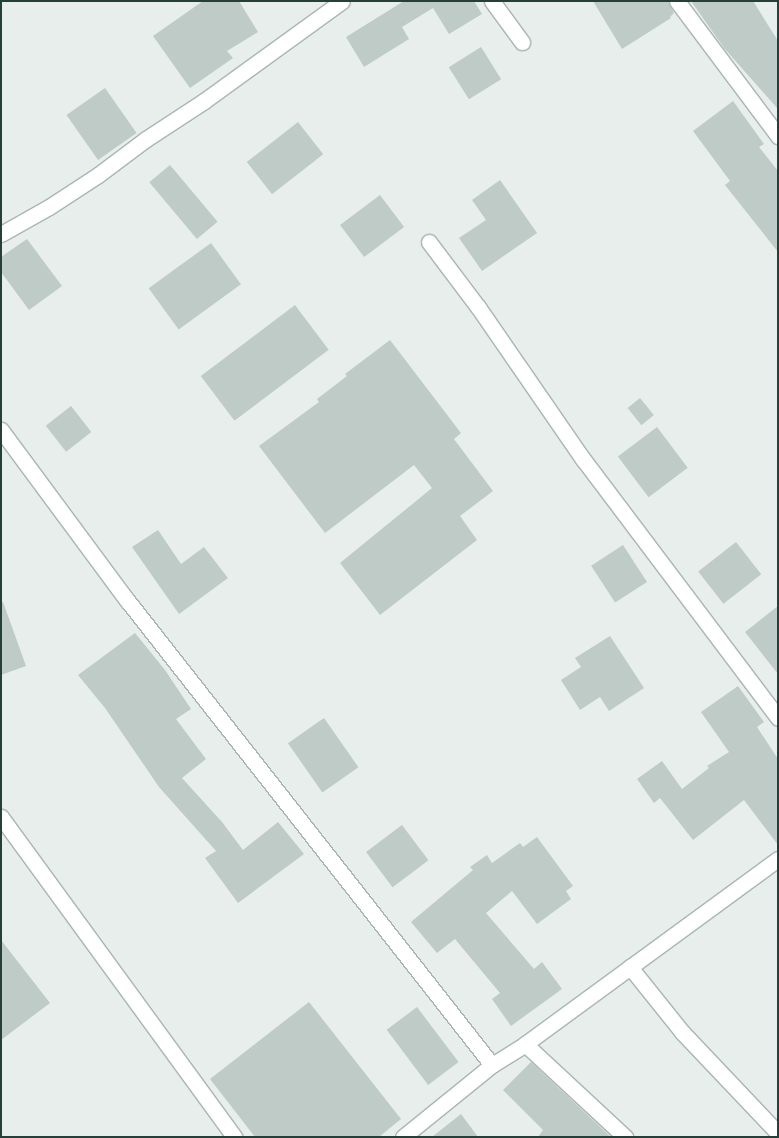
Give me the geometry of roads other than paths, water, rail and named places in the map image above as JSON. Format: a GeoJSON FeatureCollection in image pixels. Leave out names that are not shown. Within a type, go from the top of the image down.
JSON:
{"type":"FeatureCollection","features":[{"type":"Feature","properties":{"kind":"street"},"geometry":{"type":"LineString","coordinates":[[1,234],[49,207],[98,175],[342,1]]}},
{"type":"Feature","properties":{"kind":"street"},"geometry":{"type":"LineString","coordinates":[[492,1],[522,42]]}},
{"type":"Feature","properties":{"kind":"street"},"geometry":{"type":"LineString","coordinates":[[677,1],[778,136]]}},
{"type":"Feature","properties":{"kind":"street"},"geometry":{"type":"LineString","coordinates":[[429,242],[478,307],[583,459],[778,718]]}},
{"type":"Feature","properties":{"kind":"street"},"geometry":{"type":"LineString","coordinates":[[1,430],[127,600],[492,1065]]}},
{"type":"Feature","properties":{"kind":"street"},"geometry":{"type":"LineString","coordinates":[[1,817],[234,1137]]}},
{"type":"Feature","properties":{"kind":"street"},"geometry":{"type":"LineString","coordinates":[[403,1137],[492,1065],[526,1044],[776,863]]}},
{"type":"Feature","properties":{"kind":"street"},"geometry":{"type":"LineString","coordinates":[[630,967],[682,1032],[778,1134]]}},
{"type":"Feature","properties":{"kind":"street"},"geometry":{"type":"LineString","coordinates":[[526,1044],[625,1137]]}}]}
